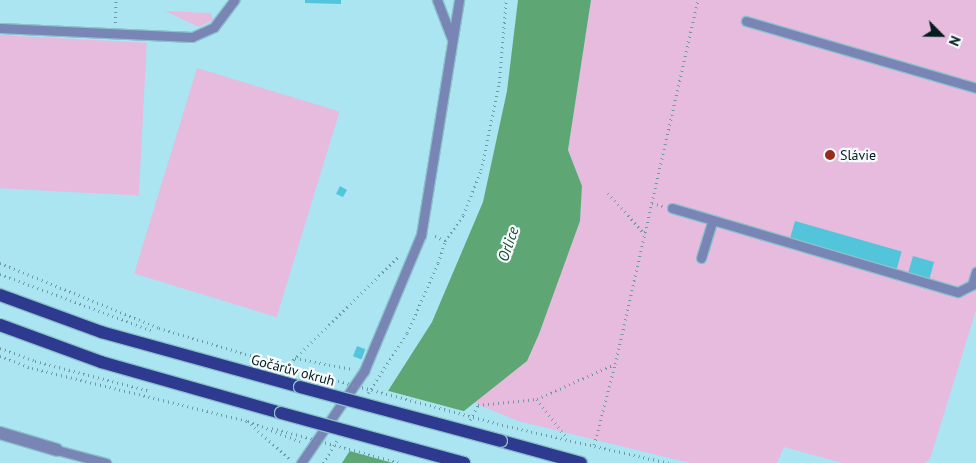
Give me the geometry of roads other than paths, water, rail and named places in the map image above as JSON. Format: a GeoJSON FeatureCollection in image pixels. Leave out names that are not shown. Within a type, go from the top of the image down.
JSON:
{"type":"FeatureCollection","features":[{"type":"Feature","properties":{"kind":"main road","name":"Gočárův okruh"},"geometry":{"type":"LineString","coordinates":[[0,295],[101,332],[582,463]]}},
{"type":"Feature","properties":{"kind":"main road"},"geometry":{"type":"LineString","coordinates":[[0,324],[101,362],[464,463]]}},
{"type":"Feature","properties":{"kind":"street"},"geometry":{"type":"LineString","coordinates":[[0,433],[57,450]]}},
{"type":"Feature","properties":{"kind":"lane"},"geometry":{"type":"LineString","coordinates":[[0,28],[192,38],[214,27],[234,0]]}},
{"type":"Feature","properties":{"kind":"lane"},"geometry":{"type":"LineString","coordinates":[[437,0],[451,38]]}},
{"type":"Feature","properties":{"kind":"lane"},"geometry":{"type":"LineString","coordinates":[[301,463],[314,448],[364,371],[422,232],[451,38],[459,0]]}},
{"type":"Feature","properties":{"kind":"lane"},"geometry":{"type":"LineString","coordinates":[[746,21],[976,88]]}},
{"type":"Feature","properties":{"kind":"lane"},"geometry":{"type":"LineString","coordinates":[[669,207],[958,292],[972,285],[976,272]]}},
{"type":"Feature","properties":{"kind":"lane"},"geometry":{"type":"LineString","coordinates":[[701,258],[712,221]]}},
{"type":"Feature","properties":{"kind":"lane"},"geometry":{"type":"LineString","coordinates":[[57,450],[106,463]]}},
{"type":"Feature","properties":{"kind":"water","name":"Orlice"},"geometry":{"type":"Polygon","coordinates":[[[518,0],[591,0],[568,150],[582,186],[580,221],[539,334],[527,361],[464,411],[433,463],[342,463],[432,322],[483,202],[507,91],[518,0]]]}},
{"type":"Feature","properties":{"kind":"place","name":"Slávie"},"geometry":{"type":"Point","coordinates":[830,155]}}]}
